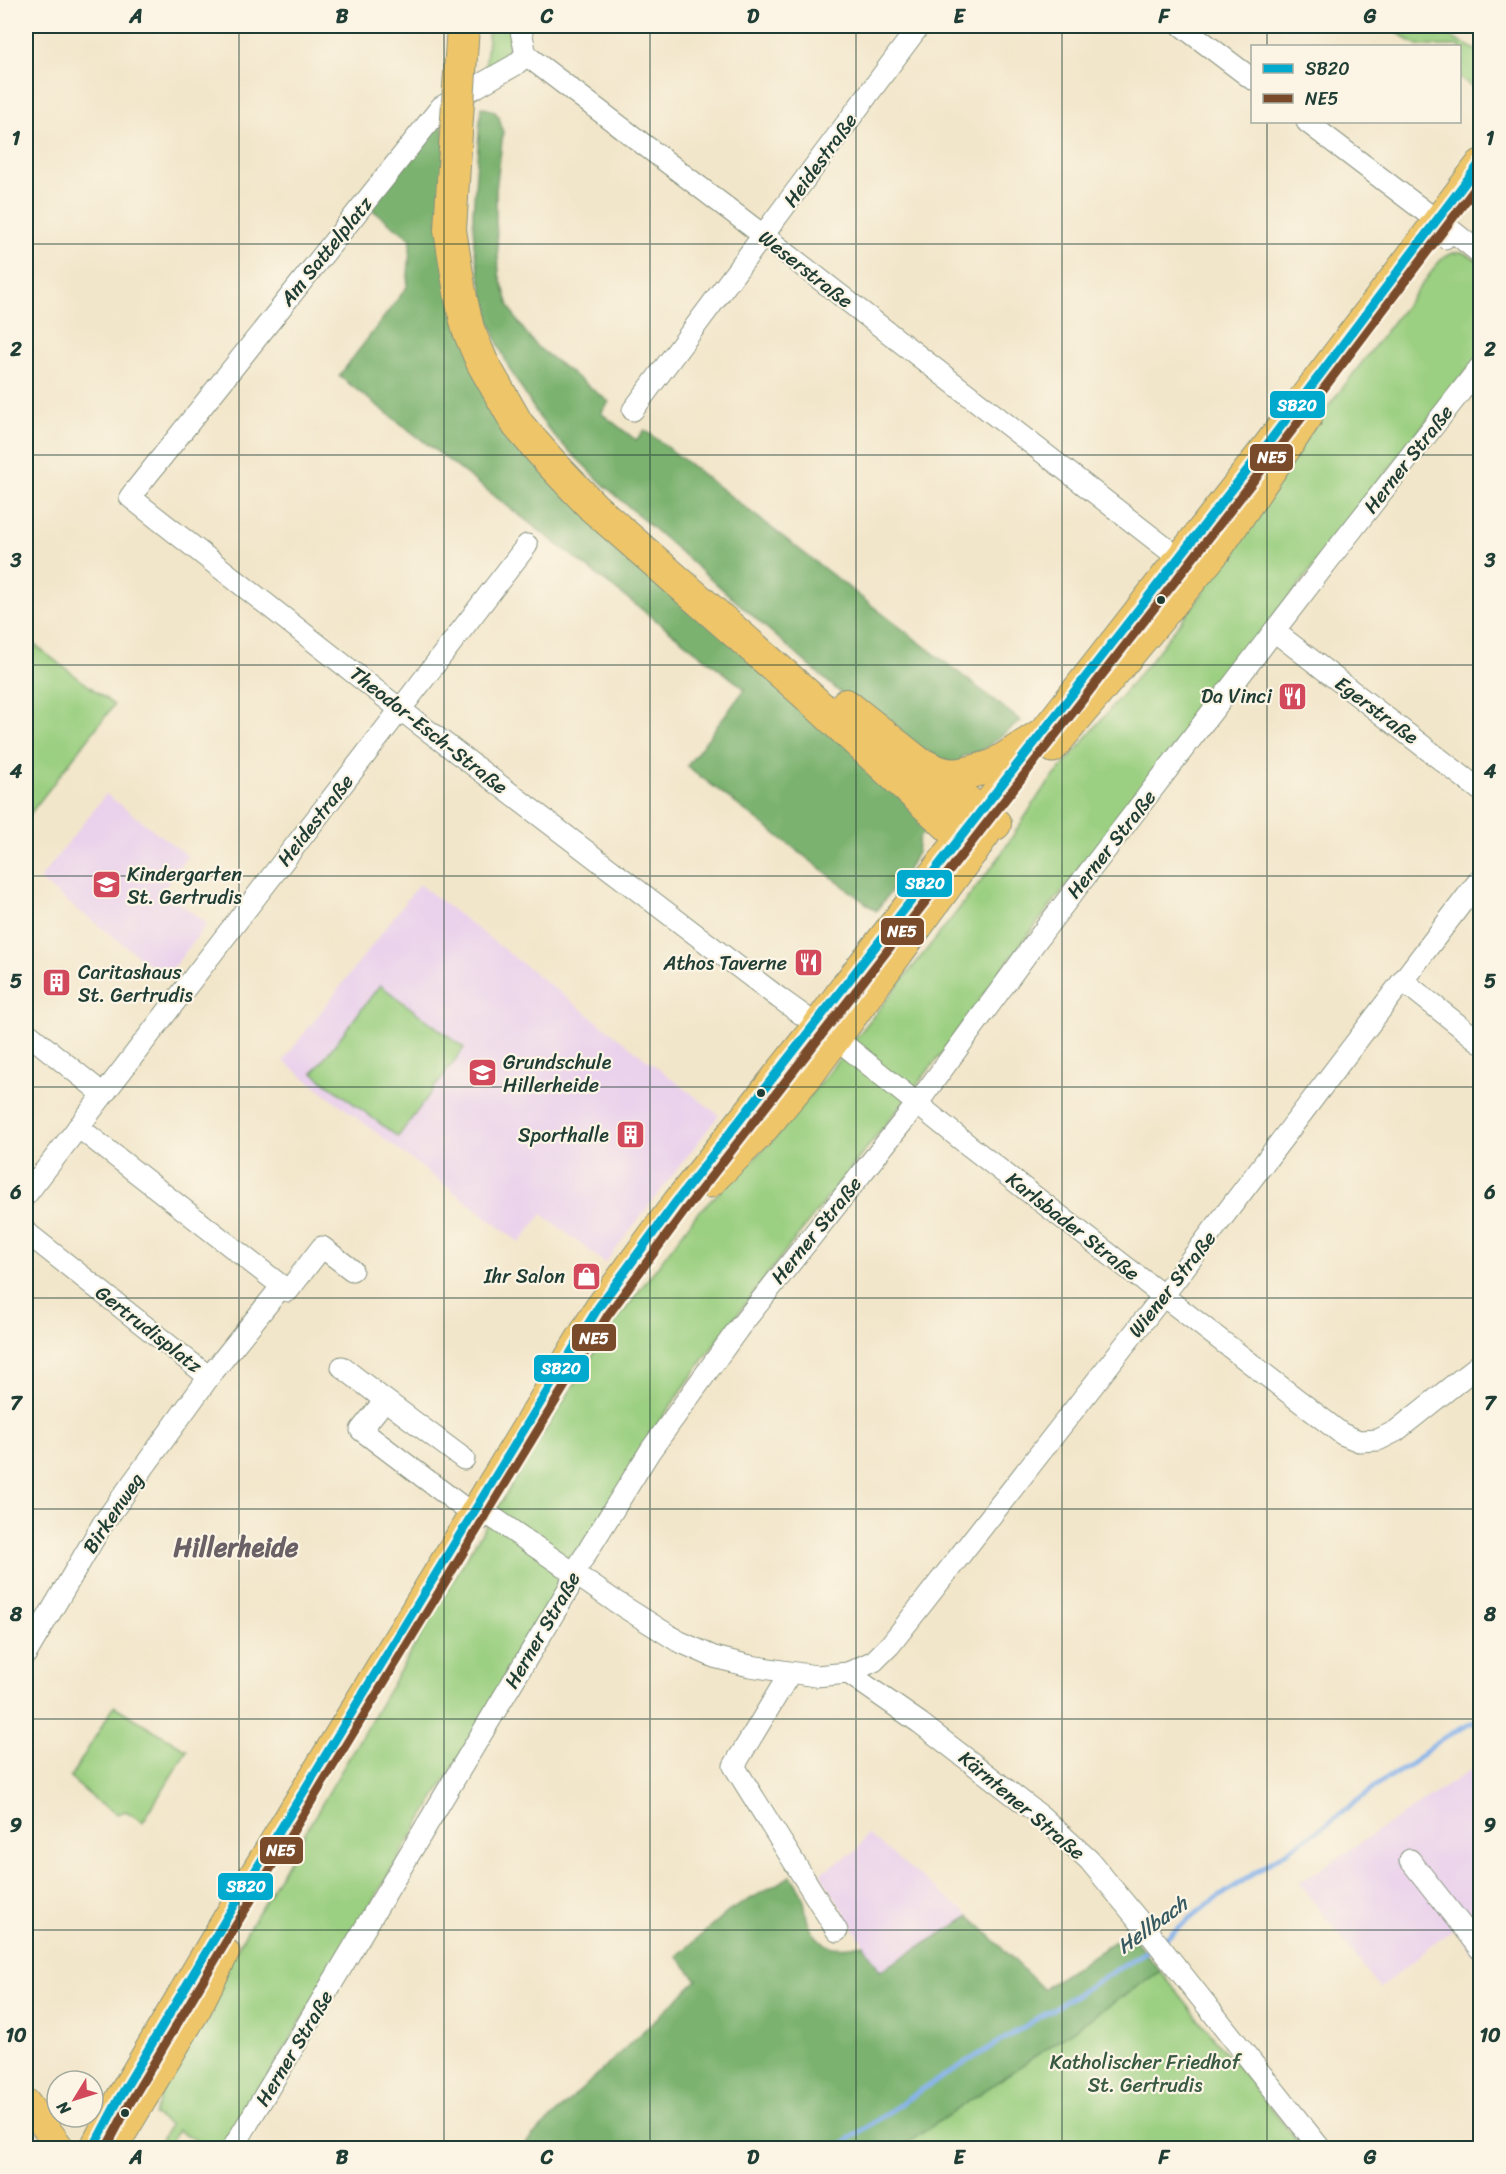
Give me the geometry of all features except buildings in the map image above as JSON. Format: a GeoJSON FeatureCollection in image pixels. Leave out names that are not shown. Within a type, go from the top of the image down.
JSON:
{"type":"FeatureCollection","features":[{"type":"Feature","properties":{"kind":"highway"},"geometry":{"type":"LineString","coordinates":[[463,26],[462,145],[473,287],[489,339],[522,403],[579,472],[609,501],[795,662],[987,818]]}},
{"type":"Feature","properties":{"kind":"highway"},"geometry":{"type":"LineString","coordinates":[[477,26],[450,230],[468,329],[482,362],[518,425],[593,507],[806,694],[967,843]]}},
{"type":"Feature","properties":{"kind":"highway"},"geometry":{"type":"LineString","coordinates":[[907,755],[939,774],[956,775],[993,766],[1041,735]]}},
{"type":"Feature","properties":{"kind":"main road"},"geometry":{"type":"LineString","coordinates":[[1444,229],[1480,163]]}},
{"type":"Feature","properties":{"kind":"main road"},"geometry":{"type":"LineString","coordinates":[[987,818],[1041,735],[1188,566],[1217,552],[1314,410],[1444,229],[1480,190]]}},
{"type":"Feature","properties":{"kind":"main road"},"geometry":{"type":"LineString","coordinates":[[114,2148],[197,2010],[238,1927],[274,1865],[382,1690],[598,1308],[676,1202],[827,1032],[845,985],[987,818],[1067,731],[1188,566]]}},
{"type":"Feature","properties":{"kind":"main road"},"geometry":{"type":"LineString","coordinates":[[93,2148],[120,2097],[479,1515]]}},
{"type":"Feature","properties":{"kind":"main road"},"geometry":{"type":"LineString","coordinates":[[105,2104],[120,2097]]}},
{"type":"Feature","properties":{"kind":"main road"},"geometry":{"type":"LineString","coordinates":[[26,2102],[45,2113]]}},
{"type":"Feature","properties":{"kind":"main road"},"geometry":{"type":"LineString","coordinates":[[26,2102],[61,2148]]}},
{"type":"Feature","properties":{"kind":"street"},"geometry":{"type":"LineString","coordinates":[[520,26],[526,55]]}},
{"type":"Feature","properties":{"kind":"street","name":"Heidestraße"},"geometry":{"type":"LineString","coordinates":[[633,410],[919,26]]}},
{"type":"Feature","properties":{"kind":"street"},"geometry":{"type":"LineString","coordinates":[[1182,26],[1251,79]]}},
{"type":"Feature","properties":{"kind":"street","name":"Weserstraße"},"geometry":{"type":"LineString","coordinates":[[526,55],[764,236],[1188,566]]}},
{"type":"Feature","properties":{"kind":"street","name":"Am Sattelplatz"},"geometry":{"type":"LineString","coordinates":[[130,497],[441,107],[515,65],[526,55]]}},
{"type":"Feature","properties":{"kind":"street"},"geometry":{"type":"LineString","coordinates":[[1308,123],[1444,229],[1480,253]]}},
{"type":"Feature","properties":{"kind":"street","name":"Herner Straße"},"geometry":{"type":"LineString","coordinates":[[233,2148],[569,1588],[574,1573],[650,1452],[738,1329],[917,1104],[1045,929],[1480,367]]}},
{"type":"Feature","properties":{"kind":"street","name":"Theodor-Esch-Straße"},"geometry":{"type":"LineString","coordinates":[[130,497],[401,710],[827,1032]]}},
{"type":"Feature","properties":{"kind":"street","name":"Heidestraße"},"geometry":{"type":"LineString","coordinates":[[26,1195],[527,545]]}},
{"type":"Feature","properties":{"kind":"street","name":"Egerstraße"},"geometry":{"type":"LineString","coordinates":[[1274,631],[1480,790]]}},
{"type":"Feature","properties":{"kind":"street","name":"Wiener Straße"},"geometry":{"type":"LineString","coordinates":[[848,1674],[874,1661],[890,1645],[1163,1296],[1480,879]]}},
{"type":"Feature","properties":{"kind":"street"},"geometry":{"type":"LineString","coordinates":[[1402,981],[1480,1042]]}},
{"type":"Feature","properties":{"kind":"street"},"geometry":{"type":"LineString","coordinates":[[26,1032],[104,1094]]}},
{"type":"Feature","properties":{"kind":"street","name":"Karlsbader Straße"},"geometry":{"type":"LineString","coordinates":[[827,1032],[1341,1434],[1359,1441],[1378,1440],[1396,1431],[1480,1364]]}},
{"type":"Feature","properties":{"kind":"street"},"geometry":{"type":"LineString","coordinates":[[78,1127],[282,1286]]}},
{"type":"Feature","properties":{"kind":"street","name":"Gertrudisplatz"},"geometry":{"type":"LineString","coordinates":[[26,1232],[208,1377],[282,1286],[288,1291],[322,1247],[352,1270]]}},
{"type":"Feature","properties":{"kind":"street"},"geometry":{"type":"LineString","coordinates":[[342,1367],[464,1459]]}},
{"type":"Feature","properties":{"kind":"street","name":"Birkenweg"},"geometry":{"type":"LineString","coordinates":[[26,1654],[102,1525],[208,1377]]}},
{"type":"Feature","properties":{"kind":"street"},"geometry":{"type":"LineString","coordinates":[[385,1400],[361,1430],[479,1515],[687,1645],[714,1657],[750,1666],[816,1677],[848,1674]]}},
{"type":"Feature","properties":{"kind":"street"},"geometry":{"type":"LineString","coordinates":[[790,1673],[734,1766],[837,1931]]}},
{"type":"Feature","properties":{"kind":"street","name":"Kärntener Straße"},"geometry":{"type":"LineString","coordinates":[[848,1674],[920,1723],[1041,1816],[1089,1860],[1320,2148]]}},
{"type":"Feature","properties":{"kind":"street"},"geometry":{"type":"LineString","coordinates":[[1410,1860],[1480,1949]]}},
{"type":"Feature","properties":{"kind":"shaded area","name":"Kindergarten St. Gertrudis"},"geometry":{"type":"Polygon","coordinates":[[[106,794],[188,856],[163,890],[207,924],[166,977],[39,880],[106,794]]]}},
{"type":"Feature","properties":{"kind":"shaded area","name":"Grundschule Hillerheide"},"geometry":{"type":"Polygon","coordinates":[[[419,884],[719,1115],[605,1263],[542,1214],[520,1243],[283,1061],[419,884]]]}},
{"type":"Feature","properties":{"kind":"shaded area"},"geometry":{"type":"Polygon","coordinates":[[[1480,1764],[1480,1962],[1454,1928],[1380,1988],[1299,1883],[1480,1764]]]}},
{"type":"Feature","properties":{"kind":"shaded area"},"geometry":{"type":"Polygon","coordinates":[[[867,1834],[970,1916],[880,1971],[820,1873],[857,1850],[867,1834]]]}},
{"type":"Feature","properties":{"kind":"green space"},"geometry":{"type":"Polygon","coordinates":[[[489,26],[512,26],[506,54],[485,75],[489,26]]]}},
{"type":"Feature","properties":{"kind":"green space"},"geometry":{"type":"Polygon","coordinates":[[[1388,26],[1438,26],[1456,40],[1480,52],[1480,77],[1477,90],[1461,79],[1461,45],[1416,45],[1388,26]]]}},
{"type":"Feature","properties":{"kind":"green space"},"geometry":{"type":"Polygon","coordinates":[[[481,107],[494,111],[499,117],[503,133],[496,190],[499,274],[509,306],[518,322],[536,346],[609,402],[601,413],[636,440],[645,430],[1021,721],[980,752],[961,757],[963,770],[878,726],[604,485],[555,437],[539,417],[509,368],[498,344],[489,318],[479,273],[474,245],[473,213],[481,107]]]}},
{"type":"Feature","properties":{"kind":"green space"},"geometry":{"type":"Polygon","coordinates":[[[442,124],[482,387],[930,825],[919,838],[917,852],[909,868],[876,911],[687,766],[745,689],[339,376],[407,287],[411,239],[370,208],[417,150],[442,124]]]}},
{"type":"Feature","properties":{"kind":"green space"},"geometry":{"type":"Polygon","coordinates":[[[1462,252],[1480,262],[1480,354],[1001,970],[942,1053],[780,1258],[662,1418],[225,2148],[209,2148],[178,2130],[167,2148],[156,2148],[170,2125],[154,2115],[171,2070],[232,1957],[469,1553],[600,1343],[696,1215],[779,1134],[944,928],[998,859],[1041,792],[1152,659],[1205,590],[1215,568],[1308,433],[1442,258],[1462,252]]]}},
{"type":"Feature","properties":{"kind":"green space"},"geometry":{"type":"Polygon","coordinates":[[[28,640],[114,705],[30,814],[26,811],[26,643],[28,640]]]}},
{"type":"Feature","properties":{"kind":"green space"},"geometry":{"type":"Polygon","coordinates":[[[380,985],[464,1048],[398,1137],[313,1073],[380,985]]]}},
{"type":"Feature","properties":{"kind":"green space"},"geometry":{"type":"Polygon","coordinates":[[[114,1706],[187,1750],[143,1822],[126,1811],[117,1814],[99,1803],[70,1778],[114,1706]]]}},
{"type":"Feature","properties":{"kind":"green space"},"geometry":{"type":"Polygon","coordinates":[[[791,1876],[802,1894],[809,1924],[819,1940],[839,1947],[864,1945],[880,1971],[970,1916],[1043,1989],[1129,1932],[1160,1971],[900,2148],[520,2148],[697,1980],[677,1956],[729,1911],[791,1876]]]}},
{"type":"Feature","properties":{"kind":"green space","name":"Katholischer Friedhof St. Gertrudis"},"geometry":{"type":"Polygon","coordinates":[[[1160,1971],[1303,2148],[900,2148],[1160,1971]]]}},
{"type":"Feature","properties":{"kind":"waterway","name":"Hellbach"},"geometry":{"type":"LineString","coordinates":[[1162,1941],[1207,1905],[1326,1825],[1384,1780],[1410,1765],[1441,1739],[1480,1719]]}},
{"type":"Feature","properties":{"kind":"waterway","name":"Hellbach"},"geometry":{"type":"LineString","coordinates":[[837,2148],[918,2092],[1155,1946]]}},
{"type":"Feature","properties":{"kind":"transit line","name":"SB20"},"geometry":{"type":"LineString","coordinates":[[93,2148],[120,2097],[226,1919],[598,1308],[676,1202],[1266,446],[1480,163]]}},
{"type":"Feature","properties":{"kind":"transit line","name":"NE5"},"geometry":{"type":"LineString","coordinates":[[106,2148],[130,2103],[236,1925],[608,1315],[686,1209],[1275,453],[1480,182]]}},
{"type":"Feature","properties":{"kind":"place","name":"Da Vinci"},"geometry":{"type":"Point","coordinates":[1293,696]}},
{"type":"Feature","properties":{"kind":"place","name":"Kindergarten St. Gertrudis"},"geometry":{"type":"Point","coordinates":[106,885]}},
{"type":"Feature","properties":{"kind":"place","name":"Athos Taverne"},"geometry":{"type":"Point","coordinates":[808,963]}},
{"type":"Feature","properties":{"kind":"place","name":"Caritashaus St. Gertrudis"},"geometry":{"type":"Point","coordinates":[57,983]}},
{"type":"Feature","properties":{"kind":"place","name":"Grundschule Hillerheide"},"geometry":{"type":"Point","coordinates":[482,1073]}},
{"type":"Feature","properties":{"kind":"place","name":"Sporthalle"},"geometry":{"type":"Point","coordinates":[630,1135]}},
{"type":"Feature","properties":{"kind":"place","name":"Ihr Salon"},"geometry":{"type":"Point","coordinates":[586,1276]}},
{"type":"Feature","properties":{"kind":"district","name":"Hillerheide"},"geometry":{"type":"Point","coordinates":[236,1547]}}]}
